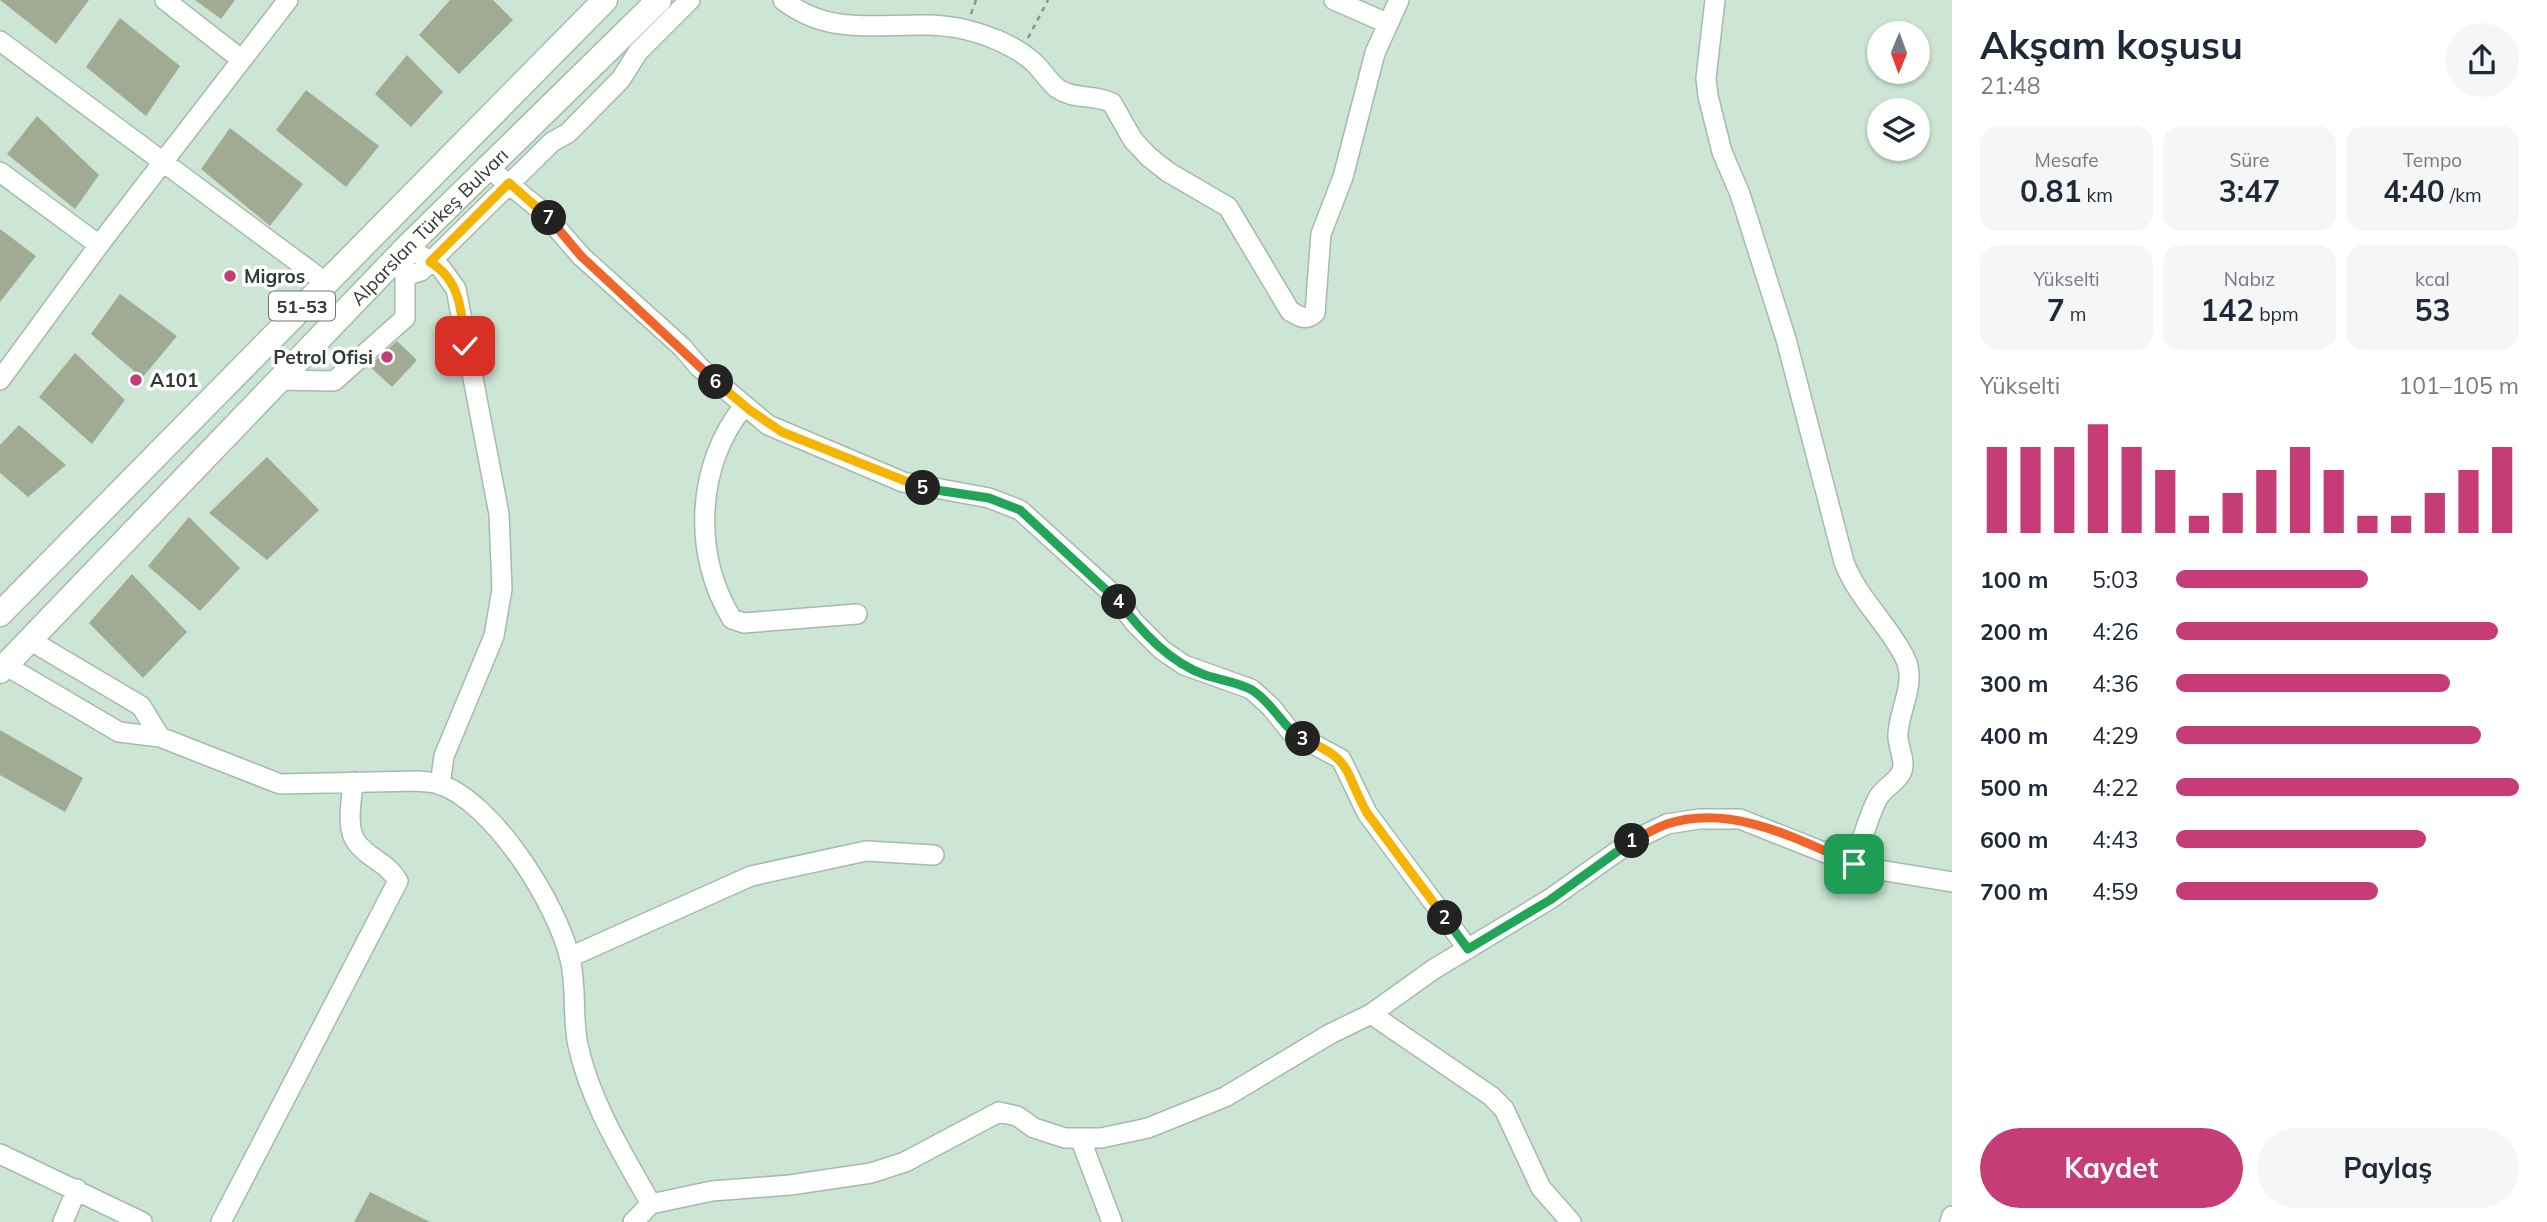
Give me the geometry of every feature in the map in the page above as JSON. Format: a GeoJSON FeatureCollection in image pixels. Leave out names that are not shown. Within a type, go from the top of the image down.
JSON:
{"type":"FeatureCollection","features":[{"type":"Feature","properties":{"kind":"main road","name":"Alparslan Türkeş Bulvarı"},"geometry":{"type":"LineString","coordinates":[[0,614],[605,0]]}},
{"type":"Feature","properties":{"kind":"main road","name":"Alparslan Türkeş Bulvarı"},"geometry":{"type":"LineString","coordinates":[[3,668],[277,380],[486,166],[659,0]]}},
{"type":"Feature","properties":{"kind":"street"},"geometry":{"type":"LineString","coordinates":[[165,0],[242,60]]}},
{"type":"Feature","properties":{"kind":"street"},"geometry":{"type":"LineString","coordinates":[[0,380],[99,245],[288,0]]}},
{"type":"Feature","properties":{"kind":"street"},"geometry":{"type":"LineString","coordinates":[[405,276],[414,276],[430,262],[552,142],[568,133],[621,79],[638,52],[690,0]]}},
{"type":"Feature","properties":{"kind":"street"},"geometry":{"type":"LineString","coordinates":[[783,0],[823,23],[959,28],[1021,52],[1057,88],[1070,94],[1096,97],[1112,103],[1133,140],[1149,157],[1168,172],[1228,207],[1290,311],[1301,318],[1309,318],[1315,313],[1318,303],[1321,234],[1343,177],[1363,93],[1387,23],[1399,0]]}},
{"type":"Feature","properties":{"kind":"street"},"geometry":{"type":"LineString","coordinates":[[1334,0],[1387,23]]}},
{"type":"Feature","properties":{"kind":"street"},"geometry":{"type":"LineString","coordinates":[[1715,0],[1706,78],[1722,152],[1740,194],[1786,338],[1829,512],[1848,572],[1852,582],[1892,635],[1906,659],[1909,672],[1907,696],[1897,737],[1904,765],[1896,781],[1878,796],[1854,864]]}},
{"type":"Feature","properties":{"kind":"street"},"geometry":{"type":"LineString","coordinates":[[0,41],[325,282]]}},
{"type":"Feature","properties":{"kind":"street"},"geometry":{"type":"LineString","coordinates":[[486,166],[542,211],[581,256],[744,406],[782,432],[903,482],[989,498],[1020,510],[1115,596],[1134,622],[1162,650],[1184,665],[1251,690],[1271,707],[1291,732],[1341,759],[1367,813],[1468,949]]}},
{"type":"Feature","properties":{"kind":"street"},"geometry":{"type":"LineString","coordinates":[[0,172],[99,245]]}},
{"type":"Feature","properties":{"kind":"street"},"geometry":{"type":"LineString","coordinates":[[277,380],[334,381],[405,318],[406,248],[448,276],[461,308],[465,346],[502,538],[502,589],[494,636],[444,756],[440,785]]}},
{"type":"Feature","properties":{"kind":"street"},"geometry":{"type":"LineString","coordinates":[[744,406],[729,425],[718,448],[705,504],[704,527],[709,560],[724,607],[732,619],[744,623],[857,614]]}},
{"type":"Feature","properties":{"kind":"street"},"geometry":{"type":"LineString","coordinates":[[28,639],[141,706],[160,737]]}},
{"type":"Feature","properties":{"kind":"street"},"geometry":{"type":"LineString","coordinates":[[3,668],[119,732],[160,737],[280,784],[418,781],[440,785],[465,799],[527,865],[557,916],[570,957],[578,1045],[640,1217],[712,1191],[790,1185],[871,1173],[905,1162],[999,1112],[1017,1116],[1034,1128],[1065,1138],[1101,1138],[1148,1128],[1224,1097],[1330,1034],[1371,1014],[1434,969],[1550,900],[1632,841],[1667,824],[1699,819],[1740,819],[1854,864],[1952,882]]}},
{"type":"Feature","properties":{"kind":"street"},"geometry":{"type":"LineString","coordinates":[[221,1222],[398,881],[392,869],[357,843],[350,825],[354,782]]}},
{"type":"Feature","properties":{"kind":"street"},"geometry":{"type":"LineString","coordinates":[[570,957],[751,876],[866,851],[934,855]]}},
{"type":"Feature","properties":{"kind":"street"},"geometry":{"type":"LineString","coordinates":[[1371,1014],[1491,1096],[1504,1110],[1541,1188],[1571,1222]]}},
{"type":"Feature","properties":{"kind":"street"},"geometry":{"type":"LineString","coordinates":[[1080,1138],[1112,1222]]}},
{"type":"Feature","properties":{"kind":"street"},"geometry":{"type":"LineString","coordinates":[[0,1154],[142,1222]]}},
{"type":"Feature","properties":{"kind":"street"},"geometry":{"type":"LineString","coordinates":[[63,1222],[77,1189]]}},
{"type":"Feature","properties":{"kind":"street"},"geometry":{"type":"LineString","coordinates":[[1950,1222],[1952,1216]]}},
{"type":"Feature","properties":{"kind":"path"},"geometry":{"type":"LineString","coordinates":[[1021,52],[1048,0]]}},
{"type":"Feature","properties":{"kind":"building"},"geometry":{"type":"Polygon","coordinates":[[[0,0],[89,0],[56,44],[0,0]]]}},
{"type":"Feature","properties":{"kind":"building"},"geometry":{"type":"Polygon","coordinates":[[[195,0],[235,0],[221,19],[195,0]]]}},
{"type":"Feature","properties":{"kind":"building"},"geometry":{"type":"Polygon","coordinates":[[[450,0],[493,0],[513,20],[459,74],[419,35],[450,0]]]}},
{"type":"Feature","properties":{"kind":"building"},"geometry":{"type":"Polygon","coordinates":[[[120,18],[180,66],[146,116],[86,67],[120,18]]]}},
{"type":"Feature","properties":{"kind":"building"},"geometry":{"type":"Polygon","coordinates":[[[407,55],[443,92],[411,127],[375,94],[407,55]]]}},
{"type":"Feature","properties":{"kind":"building"},"geometry":{"type":"Polygon","coordinates":[[[306,90],[379,146],[346,187],[276,130],[306,90]]]}},
{"type":"Feature","properties":{"kind":"building"},"geometry":{"type":"Polygon","coordinates":[[[37,116],[99,175],[75,209],[7,154],[37,116]]]}},
{"type":"Feature","properties":{"kind":"building"},"geometry":{"type":"Polygon","coordinates":[[[230,128],[303,184],[270,226],[201,169],[230,128]]]}},
{"type":"Feature","properties":{"kind":"building"},"geometry":{"type":"Polygon","coordinates":[[[0,229],[36,256],[0,302],[0,229]]]}},
{"type":"Feature","properties":{"kind":"building"},"geometry":{"type":"Polygon","coordinates":[[[120,294],[177,336],[142,378],[91,334],[120,294]]]}},
{"type":"Feature","properties":{"kind":"building"},"geometry":{"type":"Polygon","coordinates":[[[397,341],[417,360],[392,387],[369,366],[397,341]]]}},
{"type":"Feature","properties":{"kind":"building"},"geometry":{"type":"Polygon","coordinates":[[[75,353],[125,400],[92,444],[39,397],[75,353]]]}},
{"type":"Feature","properties":{"kind":"building"},"geometry":{"type":"Polygon","coordinates":[[[19,425],[66,465],[28,497],[0,473],[0,445],[19,425]]]}},
{"type":"Feature","properties":{"kind":"building"},"geometry":{"type":"Polygon","coordinates":[[[267,457],[319,510],[267,560],[209,513],[267,457]]]}},
{"type":"Feature","properties":{"kind":"building"},"geometry":{"type":"Polygon","coordinates":[[[189,517],[240,568],[200,611],[148,566],[189,517]]]}},
{"type":"Feature","properties":{"kind":"building"},"geometry":{"type":"Polygon","coordinates":[[[132,574],[187,632],[143,678],[89,623],[132,574]]]}},
{"type":"Feature","properties":{"kind":"building"},"geometry":{"type":"Polygon","coordinates":[[[0,730],[83,778],[65,812],[0,775],[0,730]]]}},
{"type":"Feature","properties":{"kind":"building"},"geometry":{"type":"Polygon","coordinates":[[[370,1192],[430,1222],[354,1222],[370,1192]]]}},
{"type":"Feature","properties":{"kind":"place","name":"Migros"},"geometry":{"type":"Point","coordinates":[230,276]}},
{"type":"Feature","properties":{"kind":"place","name":"Petrol Ofisi"},"geometry":{"type":"Point","coordinates":[387,357]}},
{"type":"Feature","properties":{"kind":"place","name":"A101"},"geometry":{"type":"Point","coordinates":[136,380]}},
{"type":"Feature","properties":{"kind":"route"},"geometry":{"type":"LineString","coordinates":[[465,346],[456,289],[441,268],[430,262],[509,183],[542,211],[581,256],[643,310],[699,367],[768,425],[903,482],[989,498],[1020,510],[1115,596],[1134,622],[1162,650],[1205,675],[1251,690],[1271,707],[1291,732],[1341,759],[1353,778],[1356,794],[1367,813],[1468,949],[1550,900],[1632,841],[1667,824],[1699,819],[1740,819],[1854,864]]}}]}
